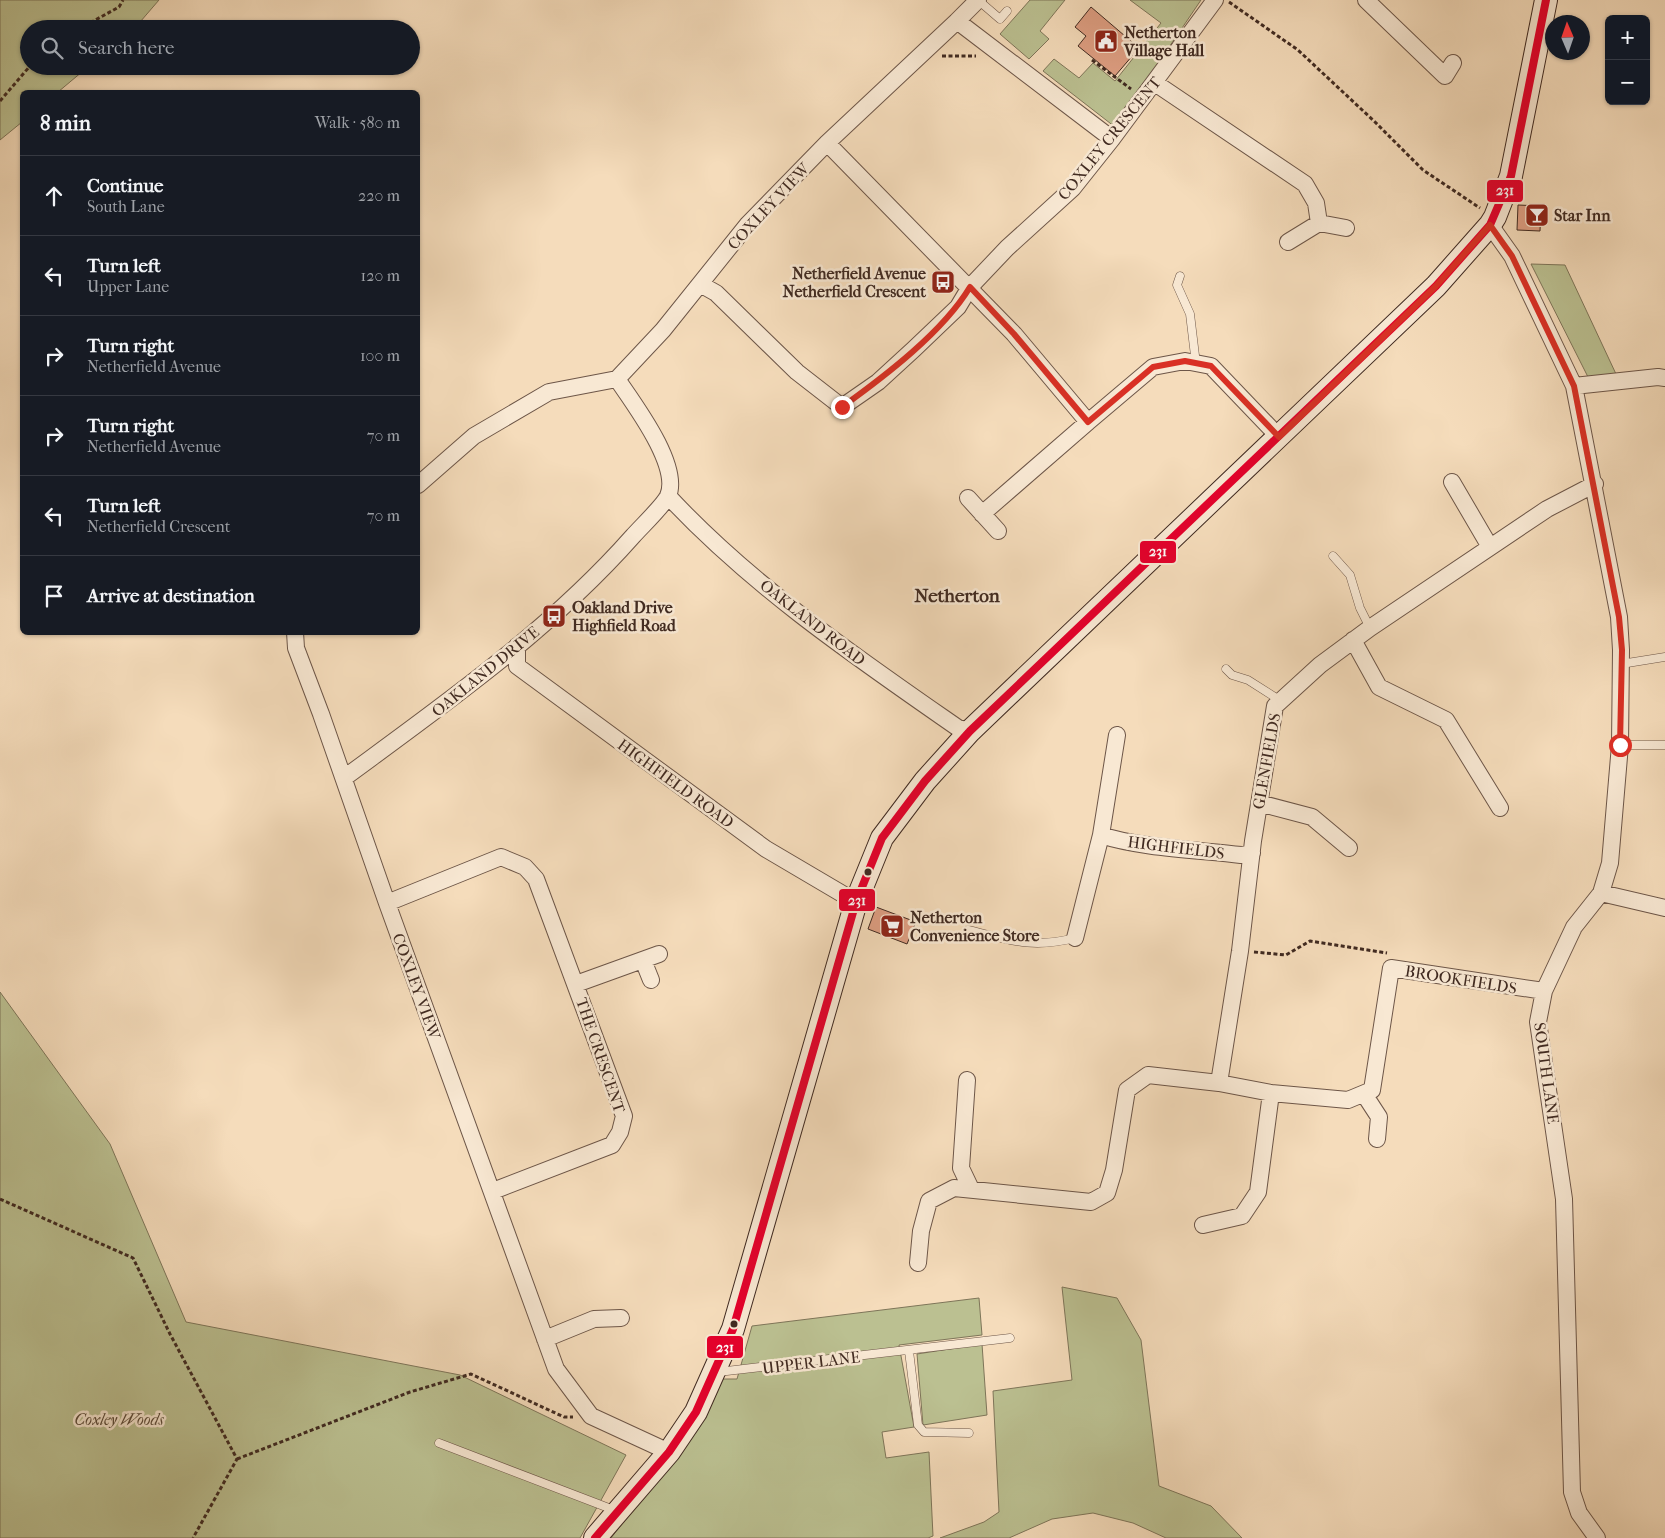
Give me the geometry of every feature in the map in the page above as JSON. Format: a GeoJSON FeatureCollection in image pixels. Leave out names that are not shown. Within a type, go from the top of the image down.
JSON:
{"type":"FeatureCollection","features":[{"type":"Feature","properties":{"kind":"main road"},"geometry":{"type":"LineString","coordinates":[[595,1538],[669,1452],[696,1412],[733,1329],[856,902],[882,838],[925,781],[970,731],[1436,286],[1492,221],[1511,176],[1546,0]]}},
{"type":"Feature","properties":{"kind":"street","name":"COXLEY VIEW"},"geometry":{"type":"LineString","coordinates":[[617,379],[664,330],[748,224],[827,143],[978,0]]}},
{"type":"Feature","properties":{"kind":"street","name":"COXLEY CRESCENT"},"geometry":{"type":"LineString","coordinates":[[700,284],[716,293],[797,372],[842,407],[878,382],[958,307],[970,287],[1008,248],[1073,188],[1143,98],[1215,0]]}},
{"type":"Feature","properties":{"kind":"street"},"geometry":{"type":"LineString","coordinates":[[1366,0],[1445,76],[1453,63]]}},
{"type":"Feature","properties":{"kind":"street"},"geometry":{"type":"LineString","coordinates":[[957,21],[1112,139]]}},
{"type":"Feature","properties":{"kind":"street"},"geometry":{"type":"LineString","coordinates":[[1155,82],[1305,184],[1316,203],[1319,223]]}},
{"type":"Feature","properties":{"kind":"street"},"geometry":{"type":"LineString","coordinates":[[827,143],[1014,334],[1088,422]]}},
{"type":"Feature","properties":{"kind":"street","name":"SOUTH LANE"},"geometry":{"type":"LineString","coordinates":[[1492,221],[1512,256],[1574,386],[1595,484],[1619,617],[1621,664],[1620,745],[1614,835],[1610,863],[1601,893],[1574,927],[1544,991],[1538,1022],[1564,1199],[1572,1492],[1579,1513],[1597,1538]]}},
{"type":"Feature","properties":{"kind":"street"},"geometry":{"type":"LineString","coordinates":[[1288,242],[1319,223],[1346,228]]}},
{"type":"Feature","properties":{"kind":"street"},"geometry":{"type":"LineString","coordinates":[[982,514],[1153,367],[1185,361],[1211,366],[1279,437]]}},
{"type":"Feature","properties":{"kind":"street"},"geometry":{"type":"LineString","coordinates":[[1574,386],[1658,377],[1665,378]]}},
{"type":"Feature","properties":{"kind":"street"},"geometry":{"type":"LineString","coordinates":[[420,483],[474,436],[549,392],[617,379],[648,425],[670,469],[668,496]]}},
{"type":"Feature","properties":{"kind":"street"},"geometry":{"type":"LineString","coordinates":[[1452,482],[1490,547]]}},
{"type":"Feature","properties":{"kind":"street","name":"GLENFIELDS"},"geometry":{"type":"LineString","coordinates":[[1219,1083],[1240,951],[1259,803],[1275,706],[1320,665],[1370,628],[1546,509],[1595,484]]}},
{"type":"Feature","properties":{"kind":"street","name":"OAKLAND DRIVE"},"geometry":{"type":"LineString","coordinates":[[344,778],[500,662],[598,576],[668,496]]}},
{"type":"Feature","properties":{"kind":"street","name":"OAKLAND ROAD"},"geometry":{"type":"LineString","coordinates":[[668,496],[697,527],[740,565],[839,646],[958,728],[970,731]]}},
{"type":"Feature","properties":{"kind":"street"},"geometry":{"type":"LineString","coordinates":[[968,498],[998,531]]}},
{"type":"Feature","properties":{"kind":"street","name":"COXLEY VIEW"},"geometry":{"type":"LineString","coordinates":[[295,635],[296,648],[344,778],[386,903],[493,1191],[556,1369],[591,1416],[669,1452]]}},
{"type":"Feature","properties":{"kind":"street"},"geometry":{"type":"LineString","coordinates":[[1354,640],[1379,687],[1446,720],[1500,808]]}},
{"type":"Feature","properties":{"kind":"street","name":"HIGHFIELD ROAD"},"geometry":{"type":"LineString","coordinates":[[518,646],[517,666],[766,849],[856,902]]}},
{"type":"Feature","properties":{"kind":"street"},"geometry":{"type":"LineString","coordinates":[[1075,938],[1101,835],[1117,736]]}},
{"type":"Feature","properties":{"kind":"street"},"geometry":{"type":"LineString","coordinates":[[1259,803],[1312,817],[1348,848]]}},
{"type":"Feature","properties":{"kind":"street","name":"HIGHFIELDS"},"geometry":{"type":"LineString","coordinates":[[1101,835],[1112,839],[1166,846],[1241,855],[1252,854]]}},
{"type":"Feature","properties":{"kind":"street","name":"THE CRESCENT"},"geometry":{"type":"LineString","coordinates":[[386,903],[501,857],[509,860],[524,867],[536,879],[576,984],[624,1116],[620,1132],[612,1145],[493,1191]]}},
{"type":"Feature","properties":{"kind":"street"},"geometry":{"type":"LineString","coordinates":[[1601,893],[1665,908]]}},
{"type":"Feature","properties":{"kind":"street","name":"THE CRESCENT"},"geometry":{"type":"LineString","coordinates":[[576,984],[659,954]]}},
{"type":"Feature","properties":{"kind":"street"},"geometry":{"type":"LineString","coordinates":[[643,960],[651,980]]}},
{"type":"Feature","properties":{"kind":"street","name":"BROOKFIELDS"},"geometry":{"type":"LineString","coordinates":[[1364,1094],[1372,1090],[1391,968],[1544,991]]}},
{"type":"Feature","properties":{"kind":"street"},"geometry":{"type":"LineString","coordinates":[[918,1263],[921,1231],[929,1201],[947,1190],[971,1189],[1091,1202],[1107,1193],[1114,1170],[1127,1090],[1148,1076],[1219,1083],[1271,1093],[1348,1100],[1364,1094],[1379,1117],[1377,1139]]}},
{"type":"Feature","properties":{"kind":"street"},"geometry":{"type":"LineString","coordinates":[[966,1080],[961,1168],[971,1189]]}},
{"type":"Feature","properties":{"kind":"street"},"geometry":{"type":"LineString","coordinates":[[1203,1225],[1242,1216],[1258,1192],[1271,1093]]}},
{"type":"Feature","properties":{"kind":"street"},"geometry":{"type":"LineString","coordinates":[[545,1339],[594,1318],[621,1318]]}},
{"type":"Feature","properties":{"kind":"lane"},"geometry":{"type":"LineString","coordinates":[[978,0],[1000,18],[1007,11]]}},
{"type":"Feature","properties":{"kind":"lane"},"geometry":{"type":"LineString","coordinates":[[1180,276],[1177,285],[1190,314],[1196,364]]}},
{"type":"Feature","properties":{"kind":"lane"},"geometry":{"type":"LineString","coordinates":[[1333,556],[1350,575],[1360,608],[1370,628]]}},
{"type":"Feature","properties":{"kind":"lane"},"geometry":{"type":"LineString","coordinates":[[1621,664],[1665,657]]}},
{"type":"Feature","properties":{"kind":"lane"},"geometry":{"type":"LineString","coordinates":[[1226,669],[1232,675],[1248,680],[1281,700]]}},
{"type":"Feature","properties":{"kind":"lane"},"geometry":{"type":"LineString","coordinates":[[1620,745],[1665,746]]}},
{"type":"Feature","properties":{"kind":"lane"},"geometry":{"type":"LineString","coordinates":[[968,930],[1003,941],[1025,944],[1052,943],[1075,938]]}},
{"type":"Feature","properties":{"kind":"lane","name":"UPPER LANE"},"geometry":{"type":"LineString","coordinates":[[714,1373],[1010,1338]]}},
{"type":"Feature","properties":{"kind":"lane"},"geometry":{"type":"LineString","coordinates":[[908,1351],[918,1424],[924,1432],[969,1433]]}},
{"type":"Feature","properties":{"kind":"lane"},"geometry":{"type":"LineString","coordinates":[[438,1444],[617,1512]]}},
{"type":"Feature","properties":{"kind":"path"},"geometry":{"type":"LineString","coordinates":[[95,20],[119,7],[123,0]]}},
{"type":"Feature","properties":{"kind":"path"},"geometry":{"type":"LineString","coordinates":[[1226,0],[1298,50],[1423,170],[1492,221]]}},
{"type":"Feature","properties":{"kind":"path"},"geometry":{"type":"LineString","coordinates":[[919,57],[1002,55]]}},
{"type":"Feature","properties":{"kind":"path"},"geometry":{"type":"LineString","coordinates":[[1092,60],[1143,98]]}},
{"type":"Feature","properties":{"kind":"path"},"geometry":{"type":"LineString","coordinates":[[0,100],[22,75]]}},
{"type":"Feature","properties":{"kind":"path"},"geometry":{"type":"LineString","coordinates":[[1240,951],[1286,955],[1310,941],[1390,953],[1391,968]]}},
{"type":"Feature","properties":{"kind":"path"},"geometry":{"type":"LineString","coordinates":[[0,1199],[132,1258],[236,1459]]}},
{"type":"Feature","properties":{"kind":"path"},"geometry":{"type":"LineString","coordinates":[[193,1538],[236,1459],[410,1392],[471,1374],[564,1417],[591,1416]]}},
{"type":"Feature","properties":{"kind":"green space"},"geometry":{"type":"Polygon","coordinates":[[[0,0],[159,0],[142,20],[20,20],[20,75],[78,75],[60,90],[20,90],[20,124],[0,140],[0,0]]]}},
{"type":"Feature","properties":{"kind":"green space"},"geometry":{"type":"Polygon","coordinates":[[[1030,0],[1065,0],[1040,31],[1049,39],[1029,59],[1000,34],[1030,0]]]}},
{"type":"Feature","properties":{"kind":"green space"},"geometry":{"type":"Polygon","coordinates":[[[1130,0],[1201,0],[1115,127],[1043,71],[1054,59],[1079,78],[1093,63],[1115,81],[1161,23],[1130,0]]]}},
{"type":"Feature","properties":{"kind":"green space"},"geometry":{"type":"Polygon","coordinates":[[[1531,264],[1565,265],[1616,374],[1588,377],[1531,264]]]}},
{"type":"Feature","properties":{"kind":"green space","name":"Coxley Woods"},"geometry":{"type":"Polygon","coordinates":[[[0,992],[110,1144],[186,1322],[460,1375],[626,1455],[580,1538],[0,1538],[0,992]]]}},
{"type":"Feature","properties":{"kind":"green space"},"geometry":{"type":"Polygon","coordinates":[[[1062,1287],[1117,1298],[1141,1340],[1159,1486],[1211,1506],[1242,1538],[1166,1538],[1133,1523],[1093,1513],[1052,1519],[1009,1538],[940,1538],[984,1522],[999,1512],[993,1391],[1072,1380],[1062,1287]]]}},
{"type":"Feature","properties":{"kind":"green space"},"geometry":{"type":"Polygon","coordinates":[[[979,1298],[982,1335],[899,1345],[914,1427],[882,1432],[886,1458],[929,1452],[933,1536],[928,1538],[611,1538],[692,1434],[719,1379],[737,1379],[752,1326],[979,1298]]]}},
{"type":"Feature","properties":{"kind":"green space"},"geometry":{"type":"Polygon","coordinates":[[[982,1344],[987,1415],[923,1425],[917,1354],[982,1344]]]}},
{"type":"Feature","properties":{"kind":"building","name":"Netherton Village Hall"},"geometry":{"type":"Polygon","coordinates":[[[1091,7],[1139,48],[1115,76],[1078,46],[1086,36],[1075,27],[1091,7]]]}},
{"type":"Feature","properties":{"kind":"building","name":"Star Inn"},"geometry":{"type":"Polygon","coordinates":[[[1518,205],[1541,206],[1540,231],[1517,230],[1518,205]]]}},
{"type":"Feature","properties":{"kind":"building","name":"Netherton Convenience Store"},"geometry":{"type":"Polygon","coordinates":[[[876,907],[916,922],[907,944],[868,929],[876,907]]]}},
{"type":"Feature","properties":{"kind":"transit line","name":"231"},"geometry":{"type":"LineString","coordinates":[[595,1538],[669,1452],[696,1412],[733,1329],[856,902],[882,838],[925,781],[970,731],[1436,286],[1490,225],[1511,176],[1546,0]]}},
{"type":"Feature","properties":{"kind":"place","name":"Netherton Village Hall"},"geometry":{"type":"Point","coordinates":[1106,41]}},
{"type":"Feature","properties":{"kind":"place","name":"Star Inn"},"geometry":{"type":"Point","coordinates":[1537,215]}},
{"type":"Feature","properties":{"kind":"place","name":"Netherfield Avenue Netherfield Crescent"},"geometry":{"type":"Point","coordinates":[943,282]}},
{"type":"Feature","properties":{"kind":"place","name":"Oakland Drive Highfield Road"},"geometry":{"type":"Point","coordinates":[554,616]}},
{"type":"Feature","properties":{"kind":"place","name":"Netherton Convenience Store"},"geometry":{"type":"Point","coordinates":[892,926]}},
{"type":"Feature","properties":{"kind":"district","name":"Netherton"},"geometry":{"type":"Point","coordinates":[957,595]}},
{"type":"Feature","properties":{"kind":"route"},"geometry":{"type":"LineString","coordinates":[[842,407],[878,382],[914,349],[958,307],[970,287],[1014,334],[1088,422],[1153,367],[1185,361],[1211,366],[1279,437],[1436,286],[1490,225],[1512,256],[1574,386],[1595,484],[1619,617],[1622,650],[1620,745]]}}]}
